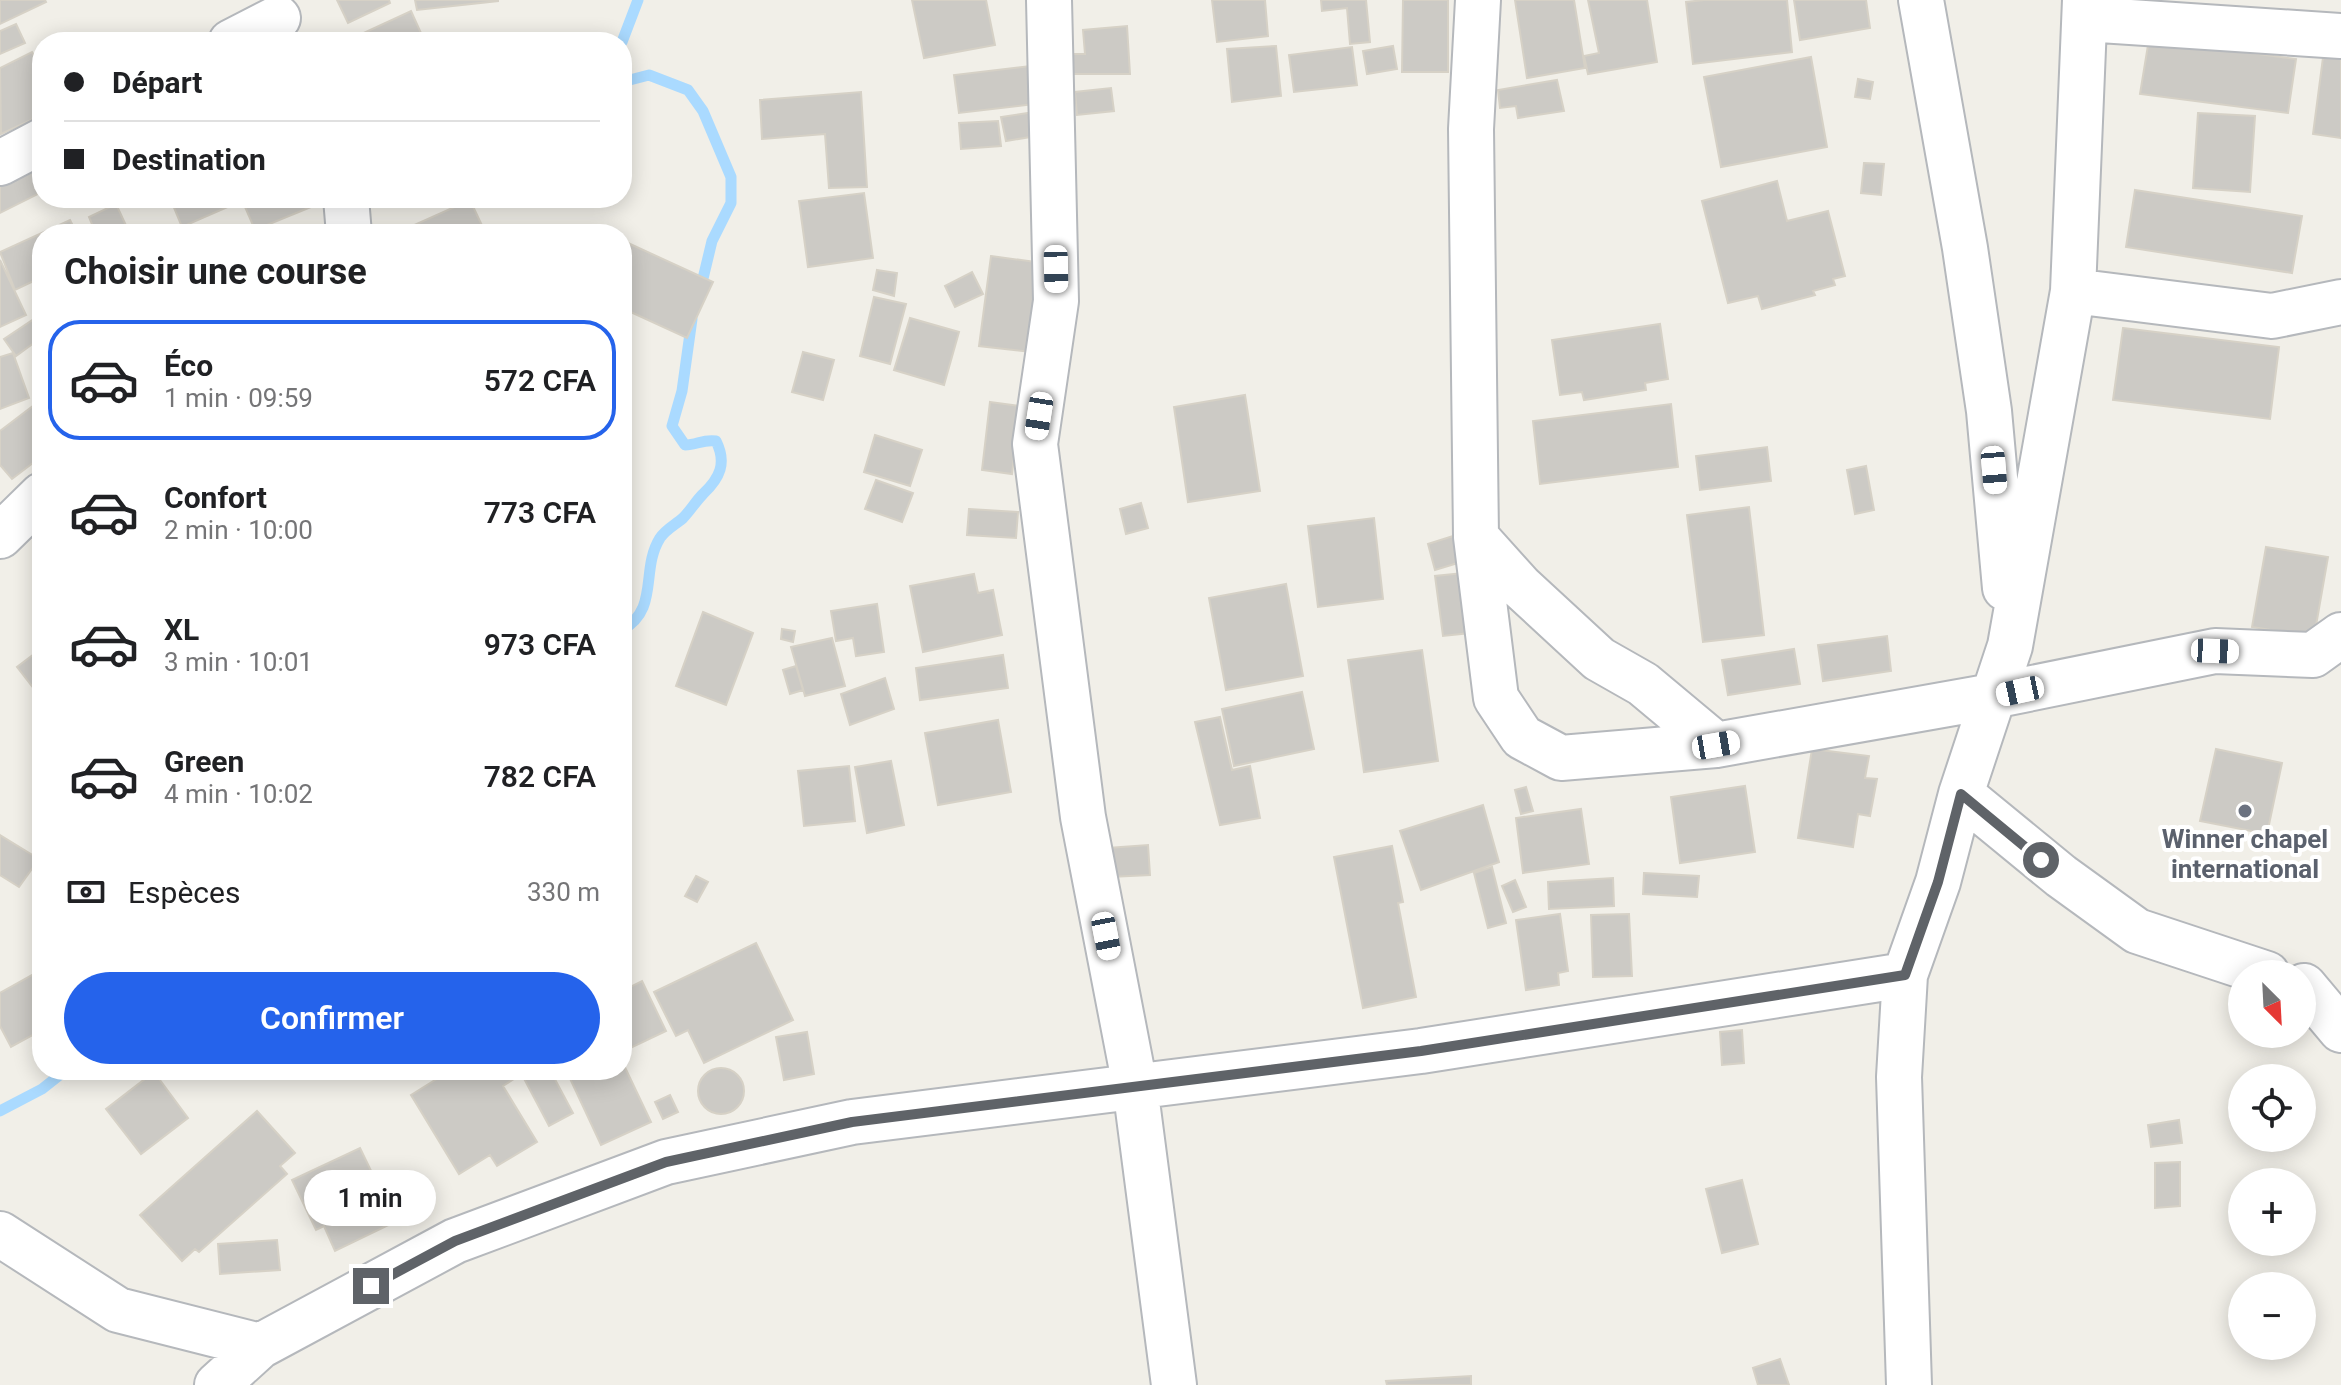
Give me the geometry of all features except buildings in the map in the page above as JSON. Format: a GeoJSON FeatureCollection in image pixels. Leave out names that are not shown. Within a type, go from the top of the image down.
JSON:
{"type":"FeatureCollection","features":[{"type":"Feature","properties":{"kind":"street"},"geometry":{"type":"LineString","coordinates":[[1049,0],[1056,301],[1035,444],[1083,817],[1135,1086],[1174,1385]]}},
{"type":"Feature","properties":{"kind":"street"},"geometry":{"type":"LineString","coordinates":[[1478,0],[1471,129],[1476,537],[1496,698],[1522,737],[1561,758],[1716,745],[1993,696],[2215,651],[2313,655],[2341,635]]}},
{"type":"Feature","properties":{"kind":"street"},"geometry":{"type":"LineString","coordinates":[[1921,0],[1965,248],[1989,411],[2010,646]]}},
{"type":"Feature","properties":{"kind":"street"},"geometry":{"type":"LineString","coordinates":[[1909,1385],[1899,1077],[1905,975],[1938,882],[1961,794],[2010,646],[2073,291],[2085,9],[2341,36]]}},
{"type":"Feature","properties":{"kind":"street"},"geometry":{"type":"LineString","coordinates":[[252,32],[278,20]]}},
{"type":"Feature","properties":{"kind":"street"},"geometry":{"type":"LineString","coordinates":[[0,163],[32,146]]}},
{"type":"Feature","properties":{"kind":"street"},"geometry":{"type":"LineString","coordinates":[[2073,291],[2272,316],[2341,302]]}},
{"type":"Feature","properties":{"kind":"street"},"geometry":{"type":"LineString","coordinates":[[0,536],[32,505]]}},
{"type":"Feature","properties":{"kind":"street"},"geometry":{"type":"LineString","coordinates":[[1476,537],[1521,587],[1599,659],[1643,684],[1716,745]]}},
{"type":"Feature","properties":{"kind":"street"},"geometry":{"type":"LineString","coordinates":[[1961,794],[2061,876],[2137,931],[2228,961]]}},
{"type":"Feature","properties":{"kind":"street"},"geometry":{"type":"LineString","coordinates":[[217,1385],[260,1346],[455,1241],[666,1162],[852,1122],[1421,1051],[1905,975]]}},
{"type":"Feature","properties":{"kind":"street"},"geometry":{"type":"LineString","coordinates":[[2316,1000],[2341,1030]]}},
{"type":"Feature","properties":{"kind":"street"},"geometry":{"type":"LineString","coordinates":[[0,1234],[118,1310],[260,1346]]}},
{"type":"Feature","properties":{"kind":"waterway"},"geometry":{"type":"LineString","coordinates":[[626,32],[638,0]]}},
{"type":"Feature","properties":{"kind":"waterway"},"geometry":{"type":"LineString","coordinates":[[632,79],[649,75],[688,90],[703,111],[731,177],[731,203],[712,241],[700,291]]}},
{"type":"Feature","properties":{"kind":"waterway"},"geometry":{"type":"LineString","coordinates":[[632,622],[645,600],[654,550],[660,538],[686,515],[714,482],[720,470],[721,456],[716,441],[685,445],[672,426],[682,391],[692,319]]}},
{"type":"Feature","properties":{"kind":"waterway"},"geometry":{"type":"LineString","coordinates":[[0,1111],[53,1080]]}},
{"type":"Feature","properties":{"kind":"place","name":"Winner chapel international"},"geometry":{"type":"Point","coordinates":[2245,811]}},
{"type":"Feature","properties":{"kind":"route"},"geometry":{"type":"LineString","coordinates":[[371,1286],[455,1241],[666,1162],[852,1122],[1421,1051],[1905,975],[1938,882],[1961,794],[2041,860]]}}]}
